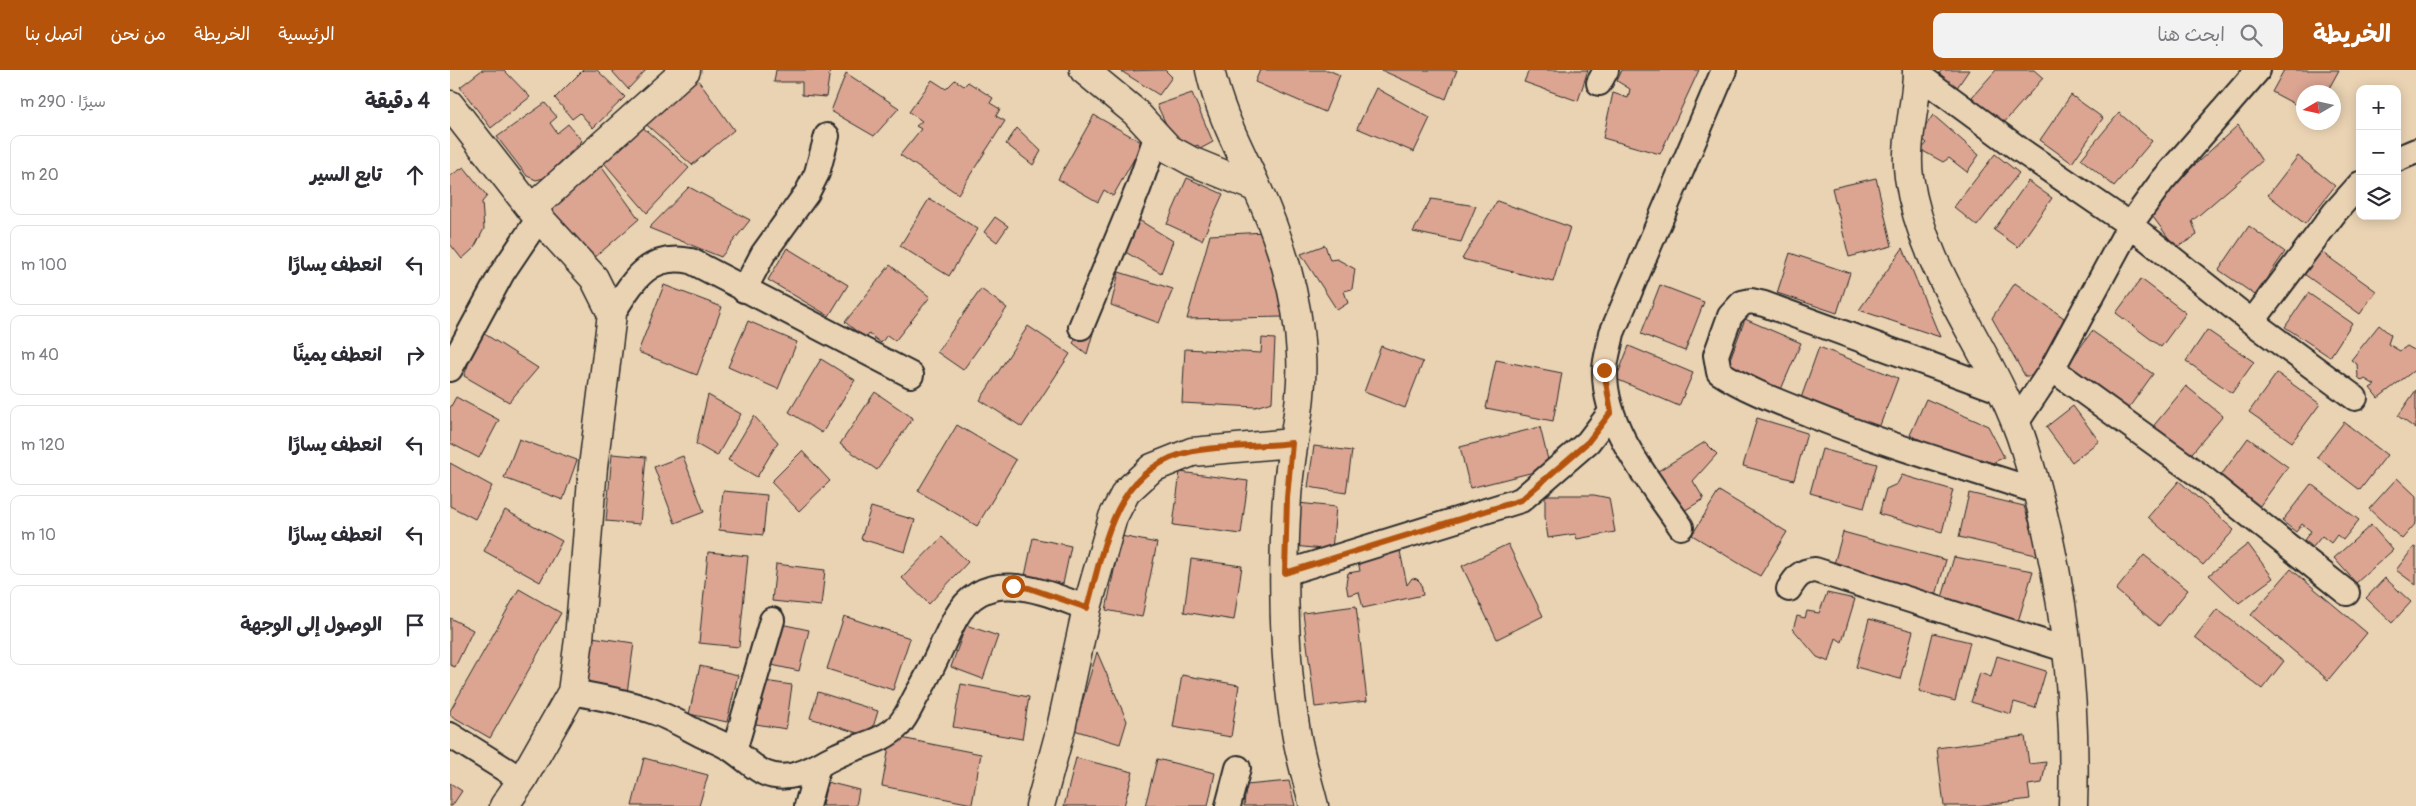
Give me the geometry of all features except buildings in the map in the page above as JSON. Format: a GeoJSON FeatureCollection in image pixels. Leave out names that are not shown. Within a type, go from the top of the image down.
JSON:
{"type":"FeatureCollection","features":[{"type":"Feature","properties":{"kind":"street"},"geometry":{"type":"LineString","coordinates":[[450,369],[535,213],[686,70]]}},
{"type":"Feature","properties":{"kind":"street"},"geometry":{"type":"LineString","coordinates":[[1210,70],[1214,90],[1228,129],[1257,188],[1286,267],[1299,336],[1300,375],[1287,498],[1285,573],[1287,648],[1296,733],[1314,806]]}},
{"type":"Feature","properties":{"kind":"street"},"geometry":{"type":"LineString","coordinates":[[1681,526],[1633,456],[1611,412],[1604,370],[1612,334],[1724,70]]}},
{"type":"Feature","properties":{"kind":"street"},"geometry":{"type":"LineString","coordinates":[[2016,423],[2052,369],[2130,225],[2162,181],[2258,70]]}},
{"type":"Feature","properties":{"kind":"street"},"geometry":{"type":"LineString","coordinates":[[1917,72],[2019,149],[2130,225],[2252,322],[2355,398]]}},
{"type":"Feature","properties":{"kind":"street"},"geometry":{"type":"LineString","coordinates":[[1917,72],[1907,156],[1914,203],[1924,238],[1934,262],[2002,391],[2016,423],[2036,491],[2059,589],[2068,650],[2074,723],[2074,806]]}},
{"type":"Feature","properties":{"kind":"street"},"geometry":{"type":"LineString","coordinates":[[1098,74],[1169,149],[1191,161],[1257,188]]}},
{"type":"Feature","properties":{"kind":"street"},"geometry":{"type":"LineString","coordinates":[[450,105],[535,213],[594,278],[612,314]]}},
{"type":"Feature","properties":{"kind":"street"},"geometry":{"type":"LineString","coordinates":[[1081,327],[1138,189],[1157,135]]}},
{"type":"Feature","properties":{"kind":"street"},"geometry":{"type":"LineString","coordinates":[[744,290],[763,254],[784,221],[807,194],[817,173],[827,136]]}},
{"type":"Feature","properties":{"kind":"street"},"geometry":{"type":"LineString","coordinates":[[2401,157],[2416,151]]}},
{"type":"Feature","properties":{"kind":"street"},"geometry":{"type":"LineString","coordinates":[[2252,322],[2341,204],[2356,188]]}},
{"type":"Feature","properties":{"kind":"street"},"geometry":{"type":"LineString","coordinates":[[504,806],[522,780],[572,692],[580,630],[593,467],[612,314],[634,279],[643,270],[672,259],[681,259],[700,265],[744,290],[911,375]]}},
{"type":"Feature","properties":{"kind":"street"},"geometry":{"type":"LineString","coordinates":[[2002,391],[1764,304],[1750,301],[1735,308],[1730,316],[1716,355],[1719,372],[1732,381],[1793,407],[1858,433],[2036,491]]}},
{"type":"Feature","properties":{"kind":"street"},"geometry":{"type":"LineString","coordinates":[[2052,369],[2203,478],[2347,593]]}},
{"type":"Feature","properties":{"kind":"street"},"geometry":{"type":"LineString","coordinates":[[1285,573],[1521,500],[1588,442],[1611,412]]}},
{"type":"Feature","properties":{"kind":"street"},"geometry":{"type":"LineString","coordinates":[[1040,806],[1061,728],[1087,608],[1113,517],[1126,492],[1152,468],[1192,452],[1292,443]]}},
{"type":"Feature","properties":{"kind":"street"},"geometry":{"type":"LineString","coordinates":[[1789,589],[1797,576],[1806,571],[1815,570],[2068,650]]}},
{"type":"Feature","properties":{"kind":"street"},"geometry":{"type":"LineString","coordinates":[[572,692],[624,702],[651,710],[734,751],[760,772],[775,776],[791,776],[818,766],[837,755],[883,738],[900,724],[931,672],[955,619],[966,603],[985,590],[1004,586],[1029,588],[1087,608]]}},
{"type":"Feature","properties":{"kind":"street"},"geometry":{"type":"LineString","coordinates":[[734,751],[772,620]]}},
{"type":"Feature","properties":{"kind":"street"},"geometry":{"type":"LineString","coordinates":[[450,735],[522,780]]}},
{"type":"Feature","properties":{"kind":"street"},"geometry":{"type":"LineString","coordinates":[[807,806],[818,766]]}},
{"type":"Feature","properties":{"kind":"street"},"geometry":{"type":"LineString","coordinates":[[1228,806],[1238,768]]}},
{"type":"Feature","properties":{"kind":"route"},"geometry":{"type":"LineString","coordinates":[[1013,586],[1029,588],[1087,608],[1113,517],[1126,492],[1152,468],[1192,452],[1292,443],[1287,498],[1285,573],[1382,541],[1467,518],[1521,500],[1588,442],[1611,412],[1604,370]]}}]}
